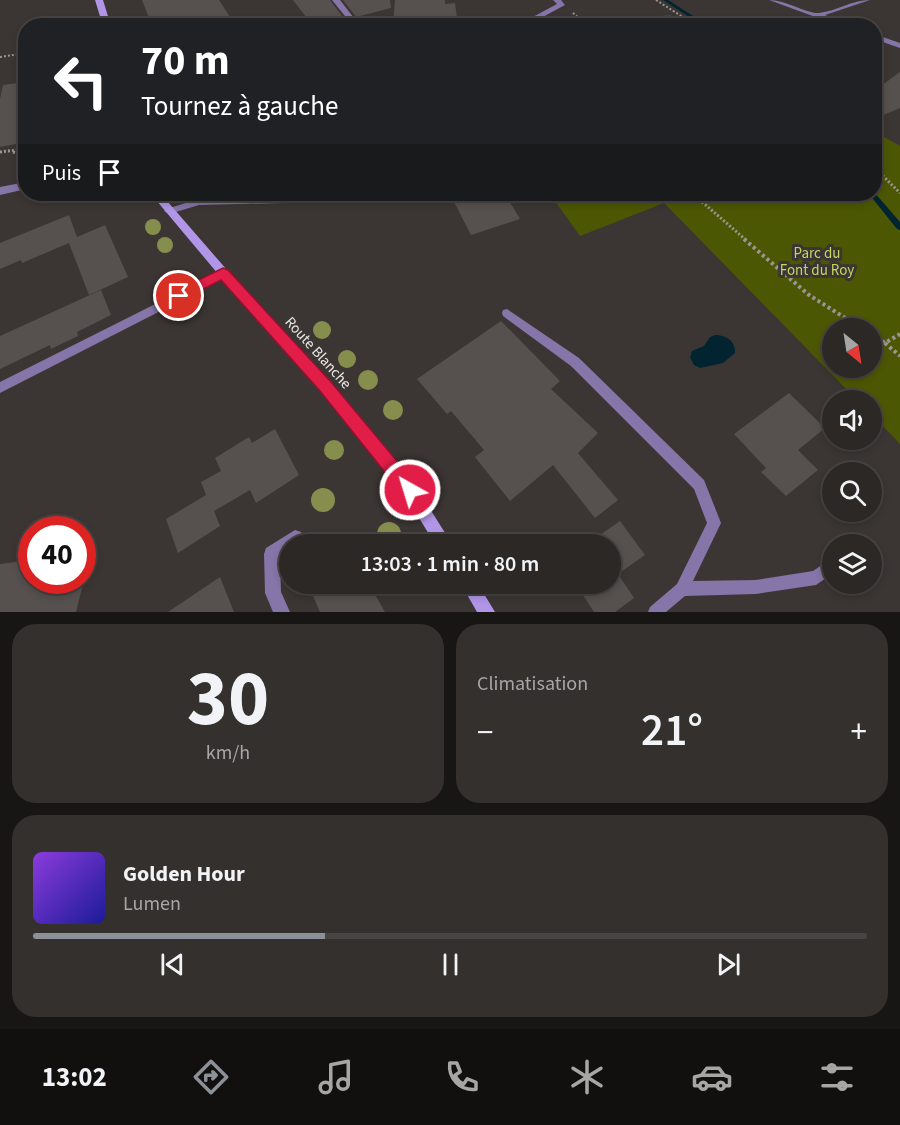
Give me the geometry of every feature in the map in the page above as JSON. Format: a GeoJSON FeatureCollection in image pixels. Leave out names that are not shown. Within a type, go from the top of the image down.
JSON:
{"type":"FeatureCollection","features":[{"type":"Feature","properties":{"kind":"street"},"geometry":{"type":"LineString","coordinates":[[99,0],[105,18]]}},
{"type":"Feature","properties":{"kind":"street"},"geometry":{"type":"LineString","coordinates":[[336,0],[351,18]]}},
{"type":"Feature","properties":{"kind":"street"},"geometry":{"type":"LineString","coordinates":[[535,18],[561,5],[557,0]]}},
{"type":"Feature","properties":{"kind":"street"},"geometry":{"type":"LineString","coordinates":[[773,0],[826,18]]}},
{"type":"Feature","properties":{"kind":"street"},"geometry":{"type":"LineString","coordinates":[[819,15],[866,0]]}},
{"type":"Feature","properties":{"kind":"street"},"geometry":{"type":"LineString","coordinates":[[882,39],[900,46]]}},
{"type":"Feature","properties":{"kind":"street"},"geometry":{"type":"LineString","coordinates":[[0,191],[18,187]]}},
{"type":"Feature","properties":{"kind":"street","name":"Route Blanche"},"geometry":{"type":"LineString","coordinates":[[161,201],[326,387],[410,490],[438,534]]}},
{"type":"Feature","properties":{"kind":"street"},"geometry":{"type":"LineString","coordinates":[[279,549],[272,554],[273,593],[282,612]]}},
{"type":"Feature","properties":{"kind":"street"},"geometry":{"type":"LineString","coordinates":[[475,594],[487,612]]}},
{"type":"Feature","properties":{"kind":"lane"},"geometry":{"type":"LineString","coordinates":[[169,211],[190,204],[276,201]]}},
{"type":"Feature","properties":{"kind":"lane"},"geometry":{"type":"LineString","coordinates":[[0,388],[223,273]]}},
{"type":"Feature","properties":{"kind":"lane"},"geometry":{"type":"LineString","coordinates":[[507,313],[575,362],[699,485],[714,523],[682,589],[655,612]]}},
{"type":"Feature","properties":{"kind":"lane"},"geometry":{"type":"LineString","coordinates":[[682,589],[756,587],[816,578],[822,573]]}},
{"type":"Feature","properties":{"kind":"path"},"geometry":{"type":"LineString","coordinates":[[656,0],[684,18]]}},
{"type":"Feature","properties":{"kind":"path"},"geometry":{"type":"LineString","coordinates":[[0,58],[18,55]]}},
{"type":"Feature","properties":{"kind":"path"},"geometry":{"type":"LineString","coordinates":[[0,152],[18,151]]}},
{"type":"Feature","properties":{"kind":"path"},"geometry":{"type":"LineString","coordinates":[[12,152],[18,154]]}},
{"type":"Feature","properties":{"kind":"path"},"geometry":{"type":"LineString","coordinates":[[882,175],[900,193]]}},
{"type":"Feature","properties":{"kind":"path"},"geometry":{"type":"LineString","coordinates":[[701,201],[809,295],[845,318]]}},
{"type":"Feature","properties":{"kind":"path"},"geometry":{"type":"LineString","coordinates":[[885,343],[900,334]]}},
{"type":"Feature","properties":{"kind":"path"},"geometry":{"type":"LineString","coordinates":[[882,341],[900,356]]}},
{"type":"Feature","properties":{"kind":"green space"},"geometry":{"type":"Polygon","coordinates":[[[670,15],[676,18],[647,18],[670,15]]]}},
{"type":"Feature","properties":{"kind":"green space","name":"Parc du Font du Roy"},"geometry":{"type":"Polygon","coordinates":[[[882,136],[900,146],[900,444],[882,425],[882,390],[847,390],[835,378],[882,378],[882,318],[822,318],[822,364],[664,203],[580,236],[555,201],[882,201],[882,136]]]}},
{"type":"Feature","properties":{"kind":"water"},"geometry":{"type":"Polygon","coordinates":[[[715,335],[730,340],[734,345],[735,353],[723,363],[700,368],[694,365],[690,357],[692,351],[704,346],[710,337],[715,335]]]}},
{"type":"Feature","properties":{"kind":"building"},"geometry":{"type":"Polygon","coordinates":[[[142,0],[219,0],[231,18],[149,18],[142,0]]]}},
{"type":"Feature","properties":{"kind":"building"},"geometry":{"type":"Polygon","coordinates":[[[293,0],[330,0],[344,18],[307,18],[293,0]]]}},
{"type":"Feature","properties":{"kind":"building"},"geometry":{"type":"Polygon","coordinates":[[[343,0],[390,0],[391,8],[356,17],[343,0]]]}},
{"type":"Feature","properties":{"kind":"building"},"geometry":{"type":"Polygon","coordinates":[[[395,0],[445,0],[445,4],[455,3],[457,18],[394,18],[395,0]]]}},
{"type":"Feature","properties":{"kind":"building"},"geometry":{"type":"Polygon","coordinates":[[[900,72],[900,108],[882,116],[882,85],[900,72]]]}},
{"type":"Feature","properties":{"kind":"building"},"geometry":{"type":"Polygon","coordinates":[[[18,83],[18,144],[0,147],[0,99],[3,85],[18,83]]]}},
{"type":"Feature","properties":{"kind":"building"},"geometry":{"type":"Polygon","coordinates":[[[454,201],[509,201],[520,219],[471,235],[454,201]]]}},
{"type":"Feature","properties":{"kind":"building"},"geometry":{"type":"Polygon","coordinates":[[[69,215],[77,237],[105,225],[128,277],[89,295],[69,243],[22,263],[21,260],[0,269],[0,243],[69,215]]]}},
{"type":"Feature","properties":{"kind":"building"},"geometry":{"type":"Polygon","coordinates":[[[101,290],[111,315],[77,332],[78,336],[51,349],[50,345],[0,369],[0,336],[101,290]]]}},
{"type":"Feature","properties":{"kind":"building"},"geometry":{"type":"Polygon","coordinates":[[[501,321],[560,381],[551,389],[598,433],[578,453],[618,500],[595,518],[553,465],[510,501],[475,457],[484,450],[451,411],[447,414],[417,379],[501,321]]]}},
{"type":"Feature","properties":{"kind":"building"},"geometry":{"type":"Polygon","coordinates":[[[789,393],[822,425],[822,430],[798,450],[818,470],[786,496],[761,472],[766,468],[734,434],[789,393]]]}},
{"type":"Feature","properties":{"kind":"building"},"geometry":{"type":"Polygon","coordinates":[[[275,429],[299,475],[256,503],[250,490],[214,511],[220,526],[178,553],[166,519],[206,495],[201,482],[221,471],[215,458],[249,437],[252,443],[275,429]]]}},
{"type":"Feature","properties":{"kind":"building"},"geometry":{"type":"Polygon","coordinates":[[[620,521],[645,555],[621,572],[621,534],[601,534],[620,521]]]}},
{"type":"Feature","properties":{"kind":"building"},"geometry":{"type":"Polygon","coordinates":[[[18,562],[18,594],[80,594],[76,612],[0,612],[0,564],[18,562]]]}},
{"type":"Feature","properties":{"kind":"building"},"geometry":{"type":"Polygon","coordinates":[[[220,577],[234,612],[168,612],[220,577]]]}},
{"type":"Feature","properties":{"kind":"building"},"geometry":{"type":"Polygon","coordinates":[[[621,578],[634,598],[615,612],[594,612],[582,594],[621,594],[621,578]]]}},
{"type":"Feature","properties":{"kind":"building"},"geometry":{"type":"Polygon","coordinates":[[[316,594],[375,594],[385,612],[320,612],[313,596],[316,594]]]}},
{"type":"Feature","properties":{"kind":"waterway"},"geometry":{"type":"LineString","coordinates":[[665,0],[694,18]]}},
{"type":"Feature","properties":{"kind":"waterway"},"geometry":{"type":"LineString","coordinates":[[878,201],[900,227]]}},
{"type":"Feature","properties":{"kind":"route"},"geometry":{"type":"LineString","coordinates":[[179,296],[223,273],[326,387],[410,490]]}}]}
